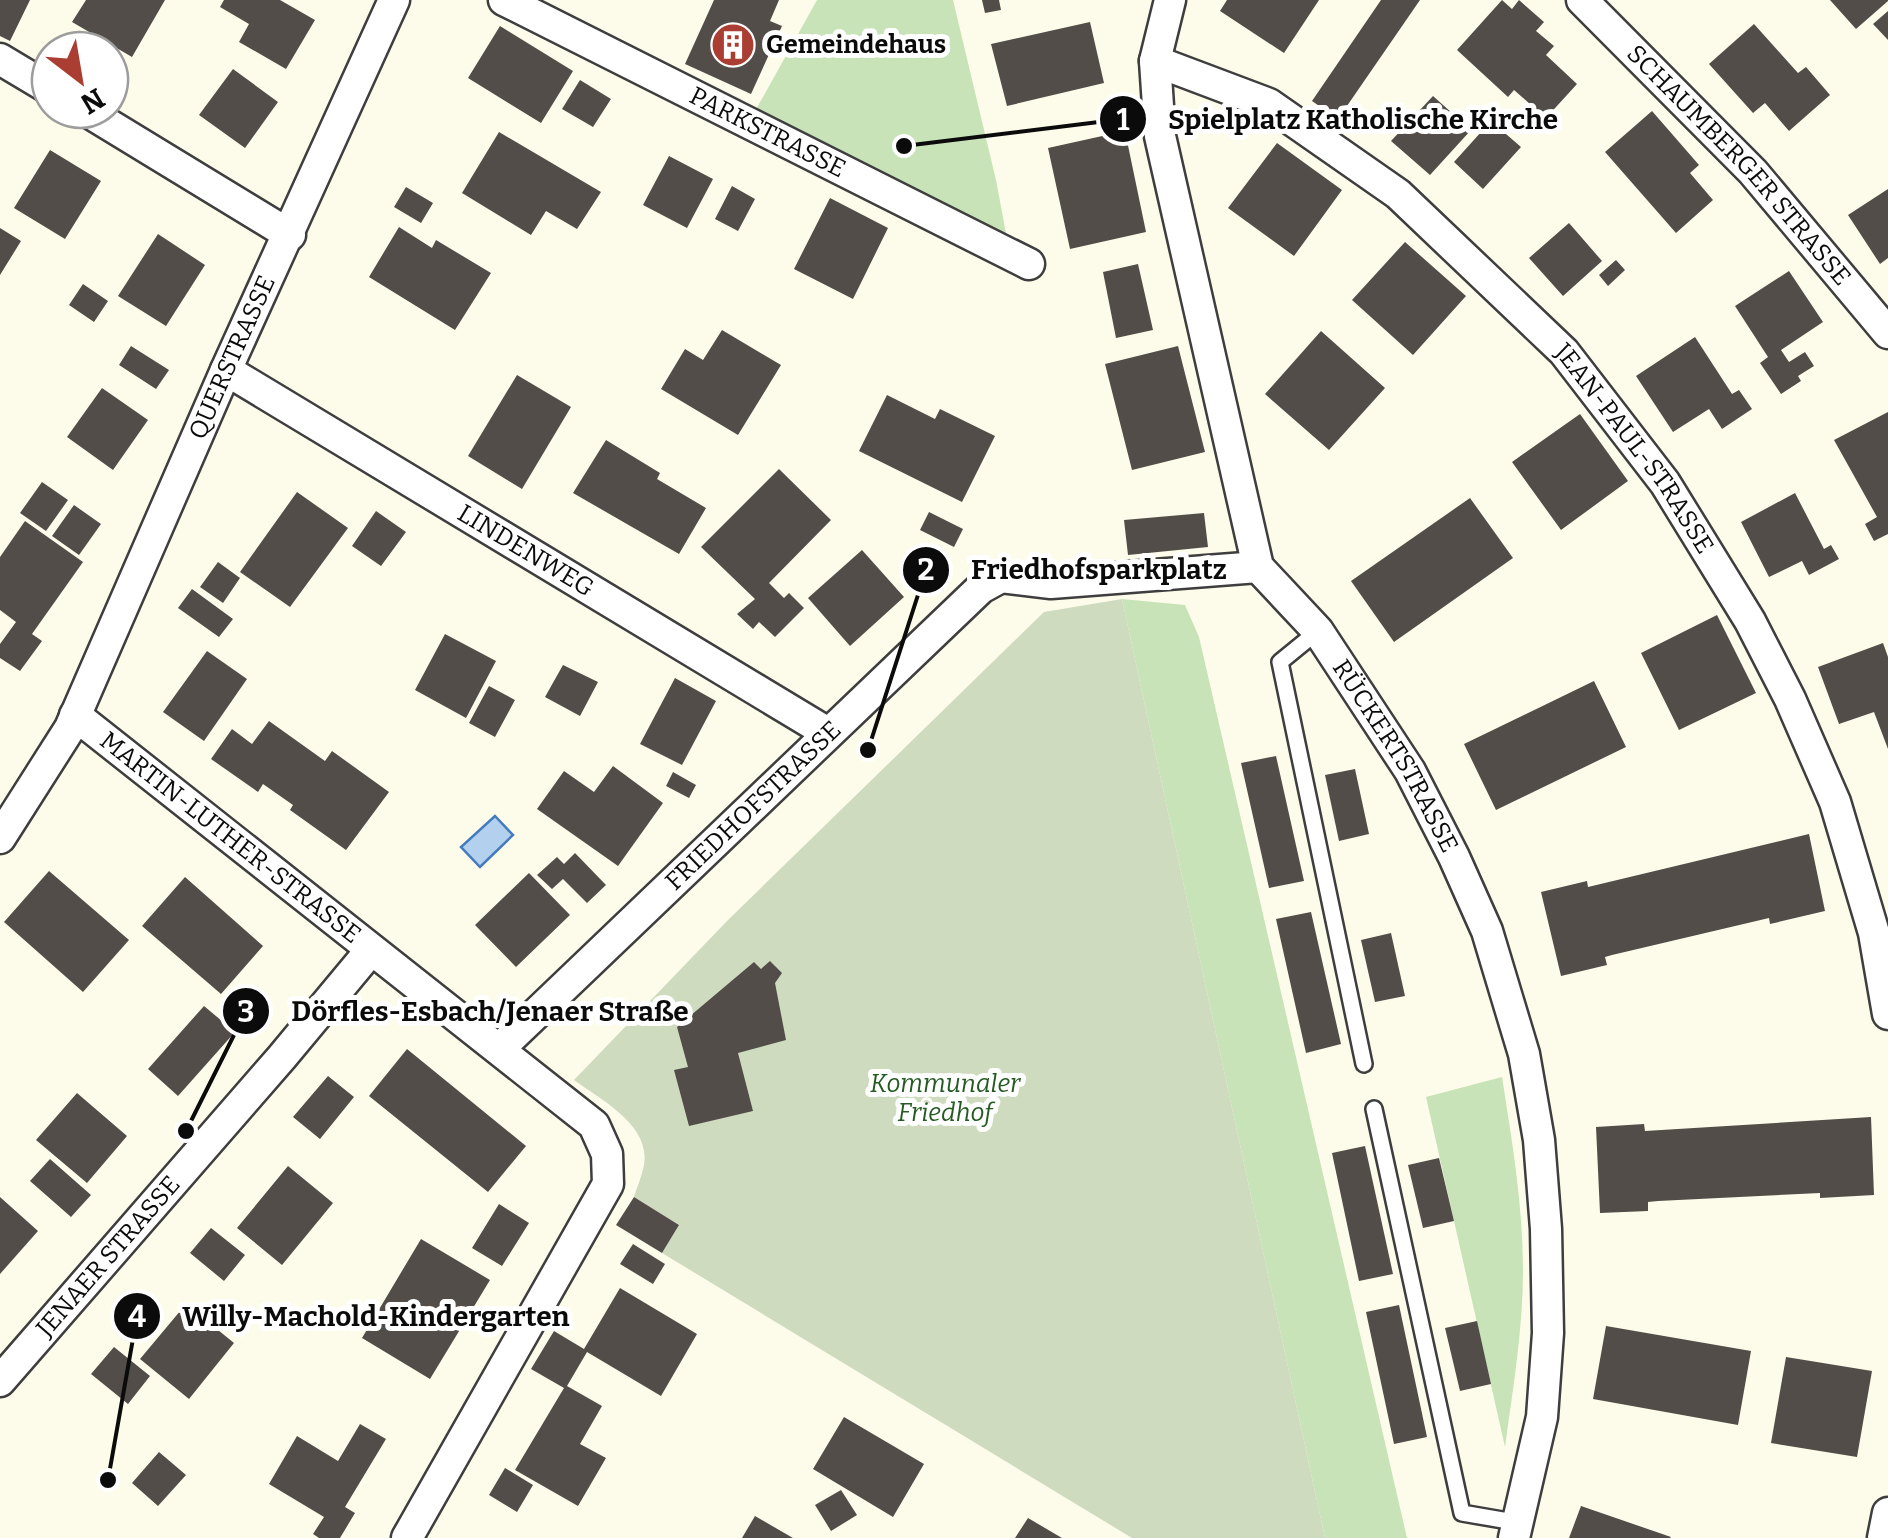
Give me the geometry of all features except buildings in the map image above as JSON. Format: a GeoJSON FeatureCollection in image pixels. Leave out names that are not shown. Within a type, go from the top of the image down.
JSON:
{"type":"FeatureCollection","features":[{"type":"Feature","properties":{"kind":"street","name":"QUERSTRASSE"},"geometry":{"type":"LineString","coordinates":[[75,715],[394,0]]}},
{"type":"Feature","properties":{"kind":"street","name":"PARKSTRASSE"},"geometry":{"type":"LineString","coordinates":[[504,0],[1030,264]]}},
{"type":"Feature","properties":{"kind":"street"},"geometry":{"type":"LineString","coordinates":[[1170,0],[1155,61],[1160,136],[1258,567]]}},
{"type":"Feature","properties":{"kind":"street","name":"SCHAUMBERGER STRASSE"},"geometry":{"type":"LineString","coordinates":[[1582,0],[1753,172],[1888,333]]}},
{"type":"Feature","properties":{"kind":"street"},"geometry":{"type":"LineString","coordinates":[[0,59],[30,77]]}},
{"type":"Feature","properties":{"kind":"street","name":"JEAN-PAUL-STRASSE"},"geometry":{"type":"LineString","coordinates":[[1155,61],[1269,104],[1398,194],[1564,352],[1665,483],[1750,621],[1790,699],[1835,802],[1884,972],[1888,1014]]}},
{"type":"Feature","properties":{"kind":"street"},"geometry":{"type":"LineString","coordinates":[[117,130],[290,234]]}},
{"type":"Feature","properties":{"kind":"street","name":"LINDENWEG"},"geometry":{"type":"LineString","coordinates":[[226,370],[828,733]]}},
{"type":"Feature","properties":{"kind":"street","name":"RÜCKERTSTRASSE"},"geometry":{"type":"LineString","coordinates":[[1258,567],[1318,631],[1410,772],[1454,857],[1486,931],[1524,1054],[1543,1194],[1548,1333],[1542,1417],[1517,1530]]}},
{"type":"Feature","properties":{"kind":"street","name":"FRIEDHOFSTRASSE"},"geometry":{"type":"LineString","coordinates":[[498,1050],[980,588],[1001,576],[1051,583],[1258,567]]}},
{"type":"Feature","properties":{"kind":"street","name":"MARTIN-LUTHER-STRASSE"},"geometry":{"type":"LineString","coordinates":[[0,838],[75,715],[594,1125],[607,1154],[608,1184],[407,1538]]}},
{"type":"Feature","properties":{"kind":"street","name":"JENAER STRASSE"},"geometry":{"type":"LineString","coordinates":[[0,1381],[371,950]]}},
{"type":"Feature","properties":{"kind":"street"},"geometry":{"type":"LineString","coordinates":[[1884,1538],[1888,1513]]}},
{"type":"Feature","properties":{"kind":"lane"},"geometry":{"type":"LineString","coordinates":[[1318,631],[1280,662],[1364,1064]]}},
{"type":"Feature","properties":{"kind":"lane"},"geometry":{"type":"LineString","coordinates":[[1374,1109],[1462,1513],[1517,1530]]}},
{"type":"Feature","properties":{"kind":"green space"},"geometry":{"type":"Polygon","coordinates":[[[817,0],[953,0],[1007,239],[754,113],[817,0]]]}},
{"type":"Feature","properties":{"kind":"green space"},"geometry":{"type":"Polygon","coordinates":[[[1122,599],[1185,605],[1199,637],[1407,1538],[1325,1538],[1122,599]]]}},
{"type":"Feature","properties":{"kind":"green space","name":"Kommunaler Friedhof"},"geometry":{"type":"Polygon","coordinates":[[[1122,599],[1325,1538],[1132,1538],[662,1253],[679,1225],[634,1197],[644,1165],[640,1138],[622,1115],[574,1080],[728,920],[1044,612],[1122,599]]]}},
{"type":"Feature","properties":{"kind":"green space"},"geometry":{"type":"Polygon","coordinates":[[[1502,1077],[1523,1246],[1519,1336],[1505,1447],[1426,1097],[1502,1077]]]}},
{"type":"Feature","properties":{"kind":"water"},"geometry":{"type":"Polygon","coordinates":[[[495,816],[513,835],[480,867],[461,847],[495,816]]]}},
{"type":"Feature","properties":{"kind":"place","name":"Gemeindehaus"},"geometry":{"type":"Point","coordinates":[733,45]}},
{"type":"Feature","properties":{"kind":"place","name":"Spielplatz Katholische Kirche"},"geometry":{"type":"Point","coordinates":[904,146]}},
{"type":"Feature","properties":{"kind":"place","name":"Friedhofsparkplatz"},"geometry":{"type":"Point","coordinates":[868,750]}},
{"type":"Feature","properties":{"kind":"place","name":"Dörfles-Esbach/Jenaer Straße"},"geometry":{"type":"Point","coordinates":[186,1131]}},
{"type":"Feature","properties":{"kind":"place","name":"Willy-Machold-Kindergarten"},"geometry":{"type":"Point","coordinates":[108,1480]}}]}
